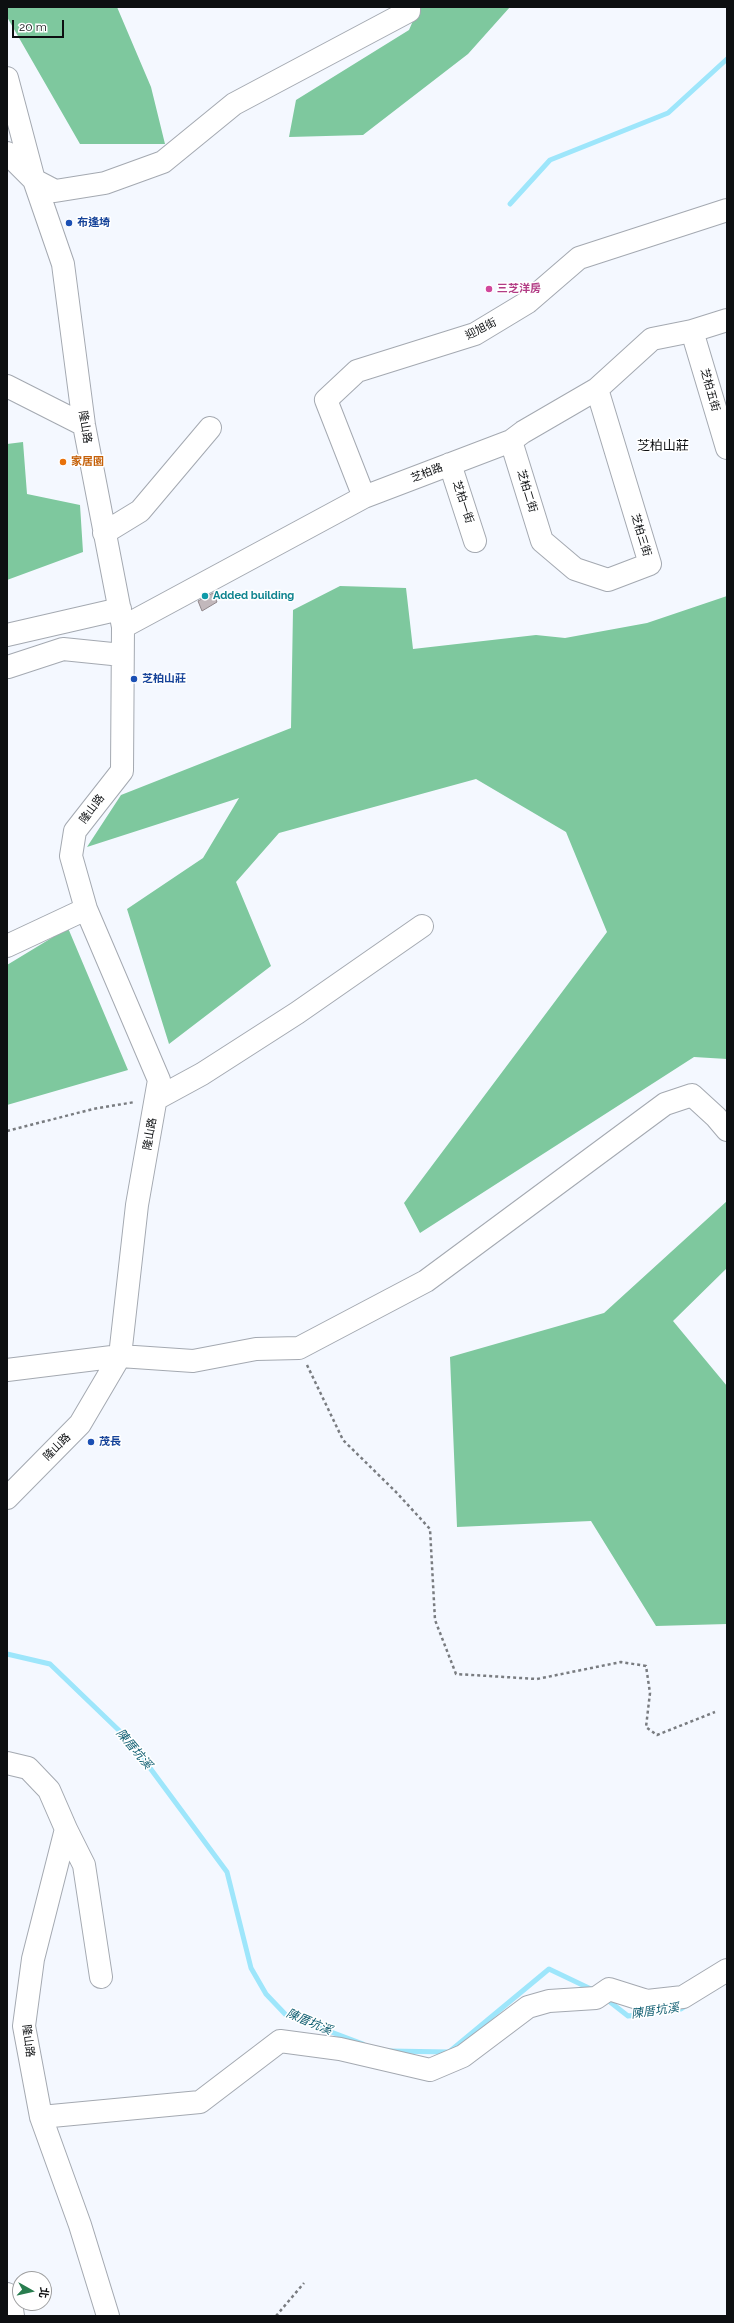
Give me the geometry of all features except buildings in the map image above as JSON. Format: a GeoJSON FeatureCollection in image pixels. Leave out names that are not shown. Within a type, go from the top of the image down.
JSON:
{"type":"FeatureCollection","features":[{"type":"Feature","properties":{"kind":"street"},"geometry":{"type":"LineString","coordinates":[[7,153],[34,180],[55,191],[105,183],[163,162],[234,104],[409,11],[409,7]]}},
{"type":"Feature","properties":{"kind":"street","name":"隆山路"},"geometry":{"type":"LineString","coordinates":[[7,78],[34,180],[63,264],[84,425],[121,618],[122,771],[75,831],[71,856],[86,909],[158,1080],[137,1205],[120,1356],[80,1424],[7,1498]]}},
{"type":"Feature","properties":{"kind":"street","name":"迎旭街"},"geometry":{"type":"LineString","coordinates":[[364,496],[326,400],[357,371],[475,334],[528,302],[579,258],[727,210]]}},
{"type":"Feature","properties":{"kind":"street","name":"芝柏路"},"geometry":{"type":"LineString","coordinates":[[7,635],[121,618],[364,496],[512,441],[523,432],[597,389],[652,339],[692,331],[727,320]]}},
{"type":"Feature","properties":{"kind":"street","name":"芝柏五街"},"geometry":{"type":"LineString","coordinates":[[692,331],[727,448]]}},
{"type":"Feature","properties":{"kind":"street"},"geometry":{"type":"LineString","coordinates":[[7,386],[84,425]]}},
{"type":"Feature","properties":{"kind":"street","name":"芝柏三街"},"geometry":{"type":"LineString","coordinates":[[542,541],[575,569],[608,580],[650,564],[597,389]]}},
{"type":"Feature","properties":{"kind":"street"},"geometry":{"type":"LineString","coordinates":[[104,533],[140,511],[210,428]]}},
{"type":"Feature","properties":{"kind":"street","name":"芝柏二街"},"geometry":{"type":"LineString","coordinates":[[512,441],[542,541]]}},
{"type":"Feature","properties":{"kind":"street","name":"芝柏一街"},"geometry":{"type":"LineString","coordinates":[[450,464],[475,541]]}},
{"type":"Feature","properties":{"kind":"street"},"geometry":{"type":"LineString","coordinates":[[8,668],[64,649],[122,655]]}},
{"type":"Feature","properties":{"kind":"street"},"geometry":{"type":"LineString","coordinates":[[7,946],[86,909]]}},
{"type":"Feature","properties":{"kind":"street"},"geometry":{"type":"LineString","coordinates":[[156,1099],[202,1074],[291,1017],[422,926]]}},
{"type":"Feature","properties":{"kind":"street"},"geometry":{"type":"LineString","coordinates":[[7,1370],[38,1364],[120,1356],[194,1361],[256,1348],[299,1348],[426,1281],[665,1104],[692,1095],[716,1117],[727,1130]]}},
{"type":"Feature","properties":{"kind":"street"},"geometry":{"type":"LineString","coordinates":[[7,1763],[28,1768],[49,1790],[84,1865],[101,1977]]}},
{"type":"Feature","properties":{"kind":"street","name":"隆山路"},"geometry":{"type":"LineString","coordinates":[[66,1829],[33,1959],[24,2026],[41,2117],[80,2225],[108,2316]]}},
{"type":"Feature","properties":{"kind":"street"},"geometry":{"type":"LineString","coordinates":[[41,2117],[200,2102],[280,2041],[340,2049],[430,2070],[463,2056],[528,2007],[549,2001],[602,1993],[647,2001],[683,1996],[727,1970]]}},
{"type":"Feature","properties":{"kind":"street"},"geometry":{"type":"LineString","coordinates":[[7,2294],[10,2297],[13,2316]]}},
{"type":"Feature","properties":{"kind":"path"},"geometry":{"type":"LineString","coordinates":[[7,1132],[93,1109],[156,1099]]}},
{"type":"Feature","properties":{"kind":"path"},"geometry":{"type":"LineString","coordinates":[[299,1348],[343,1440],[396,1492],[430,1529],[435,1620],[456,1674],[537,1679],[621,1662],[646,1666],[650,1693],[646,1728],[657,1735],[715,1712]]}},
{"type":"Feature","properties":{"kind":"path"},"geometry":{"type":"LineString","coordinates":[[276,2316],[304,2283]]}},
{"type":"Feature","properties":{"kind":"green space"},"geometry":{"type":"Polygon","coordinates":[[[7,7],[117,7],[151,87],[165,144],[80,144],[7,17],[7,7]]]}},
{"type":"Feature","properties":{"kind":"green space"},"geometry":{"type":"Polygon","coordinates":[[[419,7],[510,7],[468,54],[363,135],[289,137],[296,100],[409,30],[419,7]]]}},
{"type":"Feature","properties":{"kind":"green space"},"geometry":{"type":"Polygon","coordinates":[[[23,442],[27,494],[80,505],[83,552],[7,580],[7,444],[23,442]]]}},
{"type":"Feature","properties":{"kind":"green space"},"geometry":{"type":"Polygon","coordinates":[[[340,586],[406,588],[413,649],[536,635],[565,638],[647,623],[727,596],[727,1059],[694,1057],[420,1233],[404,1203],[607,932],[566,832],[476,779],[279,833],[236,882],[271,966],[169,1044],[127,909],[203,858],[239,798],[87,847],[121,795],[291,728],[293,610],[340,586]]]}},
{"type":"Feature","properties":{"kind":"green space"},"geometry":{"type":"Polygon","coordinates":[[[68,928],[128,1070],[7,1105],[7,965],[68,928]]]}},
{"type":"Feature","properties":{"kind":"green space"},"geometry":{"type":"Polygon","coordinates":[[[727,1201],[727,1268],[673,1321],[727,1386],[727,1624],[656,1626],[591,1521],[457,1527],[450,1357],[604,1313],[727,1201]]]}},
{"type":"Feature","properties":{"kind":"waterway"},"geometry":{"type":"LineString","coordinates":[[510,204],[550,160],[668,113],[727,59]]}},
{"type":"Feature","properties":{"kind":"waterway","name":"陳厝坑溪"},"geometry":{"type":"LineString","coordinates":[[7,1654],[50,1664],[130,1741],[227,1872],[251,1968],[266,1994],[286,2015],[363,2044]]}},
{"type":"Feature","properties":{"kind":"waterway","name":"陳厝坑溪"},"geometry":{"type":"LineString","coordinates":[[390,2051],[449,2052],[549,1969],[593,1990]]}},
{"type":"Feature","properties":{"kind":"waterway","name":"陳厝坑溪"},"geometry":{"type":"LineString","coordinates":[[605,1998],[628,2016],[681,2009],[687,2005]]}},
{"type":"Feature","properties":{"kind":"place","name":"布逢埼"},"geometry":{"type":"Point","coordinates":[69,223]}},
{"type":"Feature","properties":{"kind":"place","name":"三芝洋房"},"geometry":{"type":"Point","coordinates":[489,289]}},
{"type":"Feature","properties":{"kind":"place","name":"家居園"},"geometry":{"type":"Point","coordinates":[63,462]}},
{"type":"Feature","properties":{"kind":"place","name":"Added building"},"geometry":{"type":"Point","coordinates":[205,596]}},
{"type":"Feature","properties":{"kind":"place","name":"芝柏山莊"},"geometry":{"type":"Point","coordinates":[134,679]}},
{"type":"Feature","properties":{"kind":"place","name":"茂長"},"geometry":{"type":"Point","coordinates":[91,1442]}},
{"type":"Feature","properties":{"kind":"district","name":"芝柏山莊"},"geometry":{"type":"Point","coordinates":[663,446]}}]}
